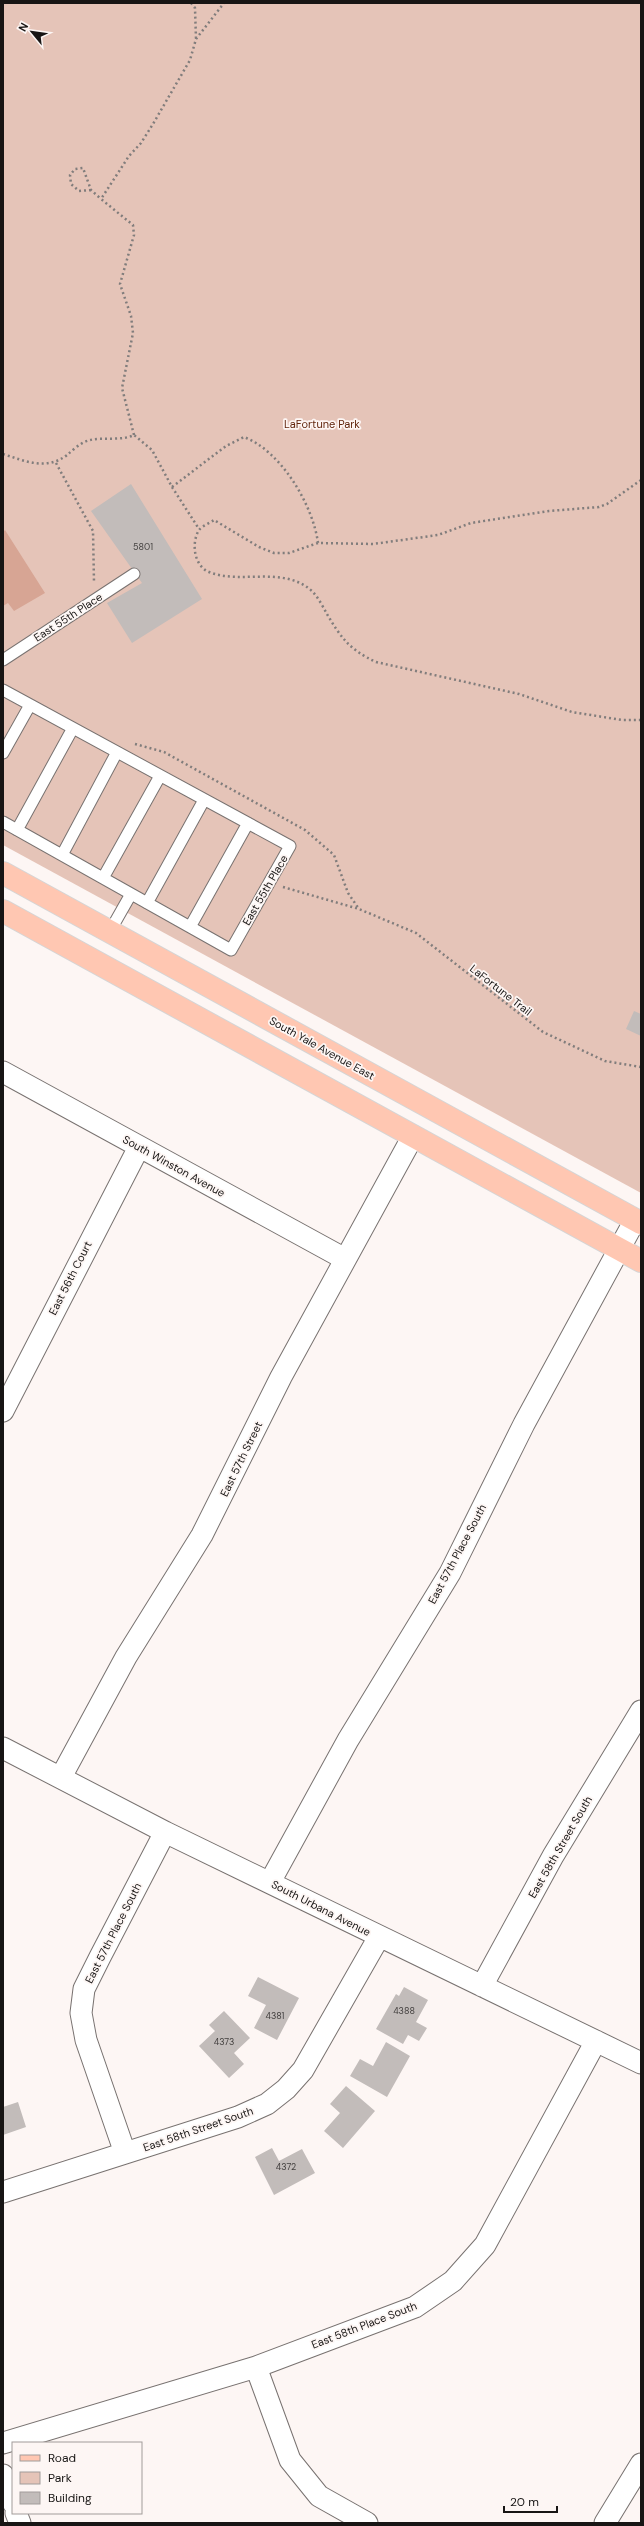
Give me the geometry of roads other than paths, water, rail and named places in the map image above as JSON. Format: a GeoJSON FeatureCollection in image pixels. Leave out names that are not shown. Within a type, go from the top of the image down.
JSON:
{"type":"FeatureCollection","features":[{"type":"Feature","properties":{"kind":"main road","name":"South Yale Avenue East"},"geometry":{"type":"LineString","coordinates":[[3,872],[638,1221]]}},
{"type":"Feature","properties":{"kind":"main road"},"geometry":{"type":"LineString","coordinates":[[3,911],[641,1261]]}},
{"type":"Feature","properties":{"kind":"street","name":"South Winston Avenue"},"geometry":{"type":"LineString","coordinates":[[3,1072],[345,1259]]}},
{"type":"Feature","properties":{"kind":"street","name":"East 57th Street"},"geometry":{"type":"LineString","coordinates":[[61,1777],[126,1658],[202,1535],[281,1377],[413,1136]]}},
{"type":"Feature","properties":{"kind":"street","name":"East 56th Court"},"geometry":{"type":"LineString","coordinates":[[3,1411],[139,1147]]}},
{"type":"Feature","properties":{"kind":"street","name":"East 57th Place South"},"geometry":{"type":"LineString","coordinates":[[270,1882],[348,1740],[450,1573],[524,1424],[619,1249],[638,1221]]}},
{"type":"Feature","properties":{"kind":"street","name":"East 58th Street South"},"geometry":{"type":"LineString","coordinates":[[482,1986],[554,1856],[641,1711]]}},
{"type":"Feature","properties":{"kind":"street","name":"South Urbana Avenue"},"geometry":{"type":"LineString","coordinates":[[3,1748],[165,1832],[641,2063]]}},
{"type":"Feature","properties":{"kind":"street","name":"East 57th Place South"},"geometry":{"type":"LineString","coordinates":[[125,2153],[86,2040],[81,2014],[84,1989],[165,1832]]}},
{"type":"Feature","properties":{"kind":"street","name":"East 58th Street South"},"geometry":{"type":"LineString","coordinates":[[3,2192],[238,2118],[267,2104],[286,2089],[303,2070],[320,2043],[379,1937]]}},
{"type":"Feature","properties":{"kind":"street","name":"East 58th Place South"},"geometry":{"type":"LineString","coordinates":[[3,2443],[256,2367],[415,2307],[454,2281],[485,2245],[596,2040]]}},
{"type":"Feature","properties":{"kind":"street"},"geometry":{"type":"LineString","coordinates":[[256,2367],[290,2460],[319,2496],[367,2523]]}},
{"type":"Feature","properties":{"kind":"street"},"geometry":{"type":"LineString","coordinates":[[605,2523],[641,2464]]}},
{"type":"Feature","properties":{"kind":"street"},"geometry":{"type":"LineString","coordinates":[[3,2475],[12,2500]]}},
{"type":"Feature","properties":{"kind":"lane","name":"East 55th Place"},"geometry":{"type":"LineString","coordinates":[[3,660],[134,574]]}},
{"type":"Feature","properties":{"kind":"lane","name":"East 55th Place"},"geometry":{"type":"LineString","coordinates":[[3,690],[290,846],[231,950],[3,822]]}},
{"type":"Feature","properties":{"kind":"lane"},"geometry":{"type":"LineString","coordinates":[[3,753],[30,705]]}},
{"type":"Feature","properties":{"kind":"lane"},"geometry":{"type":"LineString","coordinates":[[18,830],[73,728]]}},
{"type":"Feature","properties":{"kind":"lane"},"geometry":{"type":"LineString","coordinates":[[62,855],[117,752]]}},
{"type":"Feature","properties":{"kind":"lane"},"geometry":{"type":"LineString","coordinates":[[103,878],[160,776]]}},
{"type":"Feature","properties":{"kind":"lane"},"geometry":{"type":"LineString","coordinates":[[147,903],[204,800]]}},
{"type":"Feature","properties":{"kind":"lane"},"geometry":{"type":"LineString","coordinates":[[190,927],[248,823]]}},
{"type":"Feature","properties":{"kind":"lane"},"geometry":{"type":"LineString","coordinates":[[110,931],[132,894]]}},
{"type":"Feature","properties":{"kind":"park label","name":"LaFortune Park"},"geometry":{"type":"Point","coordinates":[322,424]}}]}
